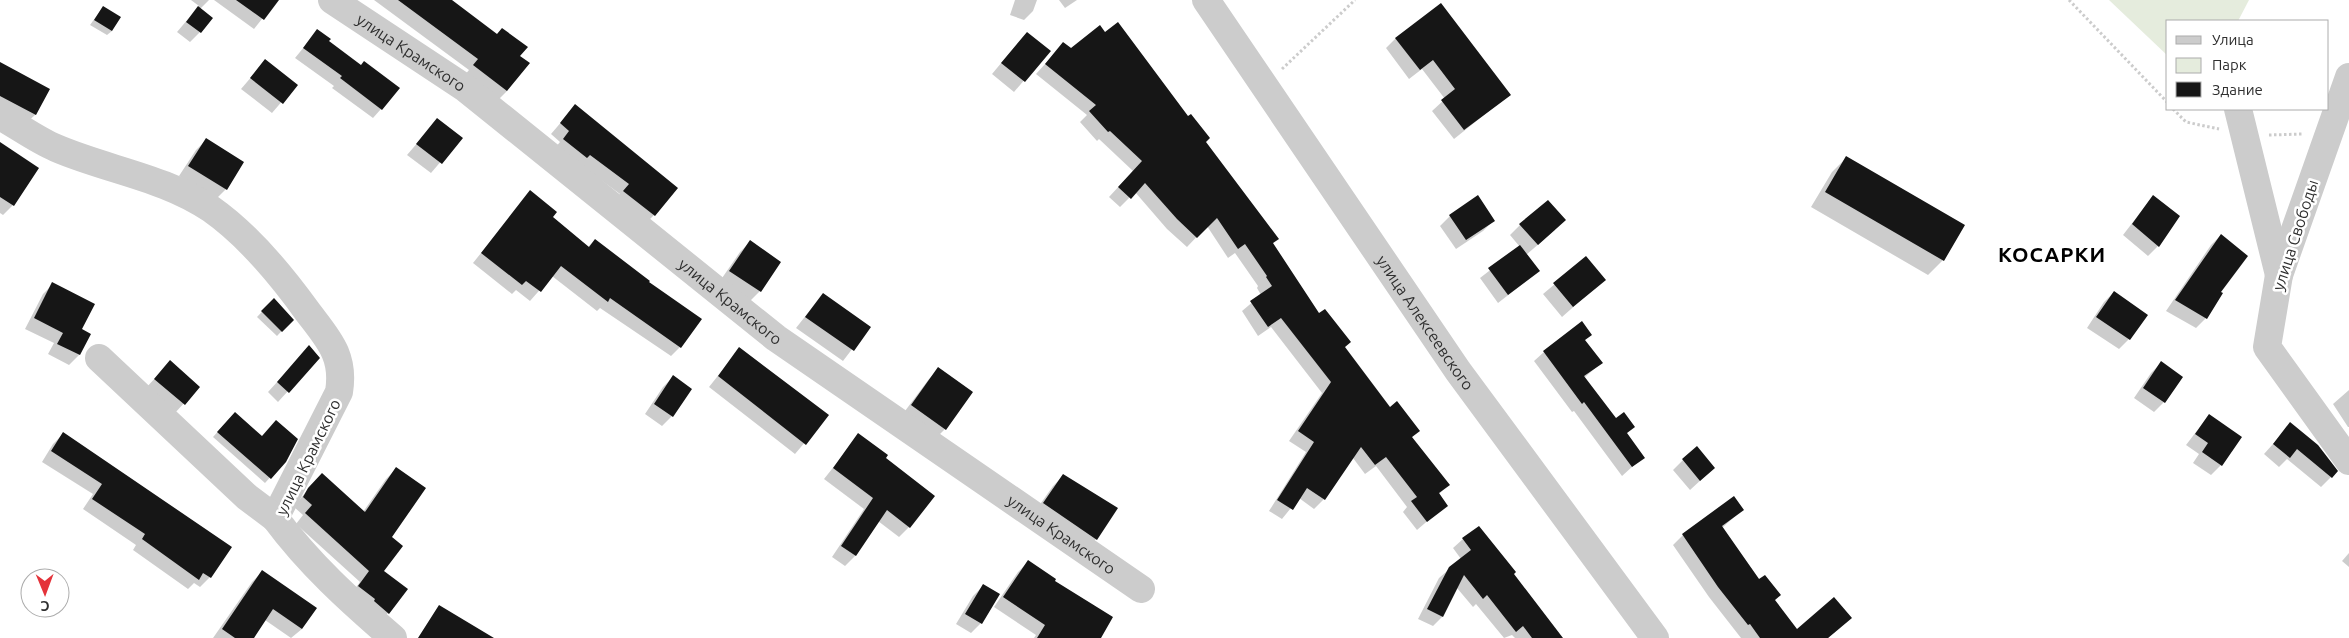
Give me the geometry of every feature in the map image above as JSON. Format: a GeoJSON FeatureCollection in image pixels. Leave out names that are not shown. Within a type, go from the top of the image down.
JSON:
{"type":"FeatureCollection","features":[{"type":"Feature","properties":{"kind":"street","name":"улица Крамского"},"geometry":{"type":"LineString","coordinates":[[332,0],[465,88],[776,338],[1140,589]]}},
{"type":"Feature","properties":{"kind":"street","name":"улица Алексеевского"},"geometry":{"type":"LineString","coordinates":[[1206,0],[1458,370],[1655,638]]}},
{"type":"Feature","properties":{"kind":"street","name":"улица Свободы"},"geometry":{"type":"LineString","coordinates":[[2349,76],[2339,138],[2279,275],[2267,346],[2349,461]]}},
{"type":"Feature","properties":{"kind":"street"},"geometry":{"type":"LineString","coordinates":[[2238,110],[2279,275]]}},
{"type":"Feature","properties":{"kind":"street","name":"улица Крамского"},"geometry":{"type":"LineString","coordinates":[[0,116],[55,148],[164,184],[210,209],[243,237],[300,300],[332,344],[342,375],[339,392],[275,518],[296,546],[333,585],[392,638]]}},
{"type":"Feature","properties":{"kind":"street"},"geometry":{"type":"LineString","coordinates":[[99,358],[247,496],[275,518]]}},
{"type":"Feature","properties":{"kind":"path"},"geometry":{"type":"LineString","coordinates":[[1263,86],[1315,40],[1355,0]]}},
{"type":"Feature","properties":{"kind":"path"},"geometry":{"type":"LineString","coordinates":[[2069,0],[2166,101]]}},
{"type":"Feature","properties":{"kind":"green space"},"geometry":{"type":"Polygon","coordinates":[[[2109,0],[2249,0],[2239,20],[2166,20],[2166,54],[2109,0]]]}},
{"type":"Feature","properties":{"kind":"building"},"geometry":{"type":"Polygon","coordinates":[[[236,0],[279,0],[264,20],[236,0]]]}},
{"type":"Feature","properties":{"kind":"building"},"geometry":{"type":"Polygon","coordinates":[[[398,0],[452,0],[497,34],[502,28],[528,47],[520,56],[530,63],[507,91],[473,65],[478,59],[398,0]]]}},
{"type":"Feature","properties":{"kind":"building"},"geometry":{"type":"Polygon","coordinates":[[[1441,3],[1511,95],[1464,130],[1441,100],[1455,89],[1433,60],[1420,70],[1395,38],[1441,3]]]}},
{"type":"Feature","properties":{"kind":"building"},"geometry":{"type":"Polygon","coordinates":[[[103,6],[121,17],[112,31],[94,20],[103,6]]]}},
{"type":"Feature","properties":{"kind":"building"},"geometry":{"type":"Polygon","coordinates":[[[198,6],[213,18],[201,33],[186,22],[198,6]]]}},
{"type":"Feature","properties":{"kind":"building"},"geometry":{"type":"Polygon","coordinates":[[[1118,22],[1188,116],[1191,114],[1210,138],[1206,142],[1279,239],[1273,243],[1319,313],[1325,309],[1351,342],[1345,347],[1390,407],[1397,401],[1420,431],[1412,437],[1450,485],[1439,493],[1448,506],[1427,522],[1411,501],[1417,497],[1386,457],[1375,465],[1361,447],[1325,500],[1307,488],[1293,510],[1277,500],[1314,442],[1298,431],[1331,382],[1281,318],[1268,327],[1250,301],[1272,286],[1245,244],[1238,249],[1217,218],[1197,238],[1145,183],[1131,199],[1118,187],[1142,161],[1110,131],[1108,132],[1089,111],[1096,105],[1045,64],[1063,42],[1071,48],[1100,25],[1105,32],[1118,22]]]}},
{"type":"Feature","properties":{"kind":"building"},"geometry":{"type":"Polygon","coordinates":[[[317,29],[331,39],[329,41],[361,65],[364,61],[400,88],[382,110],[340,78],[342,76],[303,48],[317,29]]]}},
{"type":"Feature","properties":{"kind":"building"},"geometry":{"type":"Polygon","coordinates":[[[1027,32],[1051,51],[1025,82],[1001,63],[1027,32]]]}},
{"type":"Feature","properties":{"kind":"building"},"geometry":{"type":"Polygon","coordinates":[[[265,59],[298,85],[283,104],[250,78],[265,59]]]}},
{"type":"Feature","properties":{"kind":"building"},"geometry":{"type":"Polygon","coordinates":[[[0,62],[50,89],[36,115],[0,96],[0,62]]]}},
{"type":"Feature","properties":{"kind":"building"},"geometry":{"type":"Polygon","coordinates":[[[575,104],[678,188],[655,216],[623,191],[629,184],[590,155],[587,158],[563,139],[569,131],[560,123],[575,104]]]}},
{"type":"Feature","properties":{"kind":"building"},"geometry":{"type":"Polygon","coordinates":[[[437,118],[463,138],[442,164],[416,144],[437,118]]]}},
{"type":"Feature","properties":{"kind":"building"},"geometry":{"type":"Polygon","coordinates":[[[206,138],[244,162],[227,190],[188,166],[206,138]]]}},
{"type":"Feature","properties":{"kind":"building"},"geometry":{"type":"Polygon","coordinates":[[[0,142],[39,168],[14,206],[0,197],[0,142]]]}},
{"type":"Feature","properties":{"kind":"building"},"geometry":{"type":"Polygon","coordinates":[[[1846,156],[1965,225],[1944,261],[1825,192],[1846,156]]]}},
{"type":"Feature","properties":{"kind":"building"},"geometry":{"type":"Polygon","coordinates":[[[530,190],[557,212],[553,217],[589,247],[595,239],[649,282],[702,319],[681,348],[610,298],[608,302],[561,266],[541,292],[526,281],[522,285],[481,253],[530,190]]]}},
{"type":"Feature","properties":{"kind":"building"},"geometry":{"type":"Polygon","coordinates":[[[1478,195],[1495,221],[1466,240],[1449,215],[1478,195]]]}},
{"type":"Feature","properties":{"kind":"building"},"geometry":{"type":"Polygon","coordinates":[[[2153,195],[2180,216],[2159,247],[2132,224],[2153,195]]]}},
{"type":"Feature","properties":{"kind":"building"},"geometry":{"type":"Polygon","coordinates":[[[1548,200],[1566,220],[1538,245],[1519,224],[1548,200]]]}},
{"type":"Feature","properties":{"kind":"building"},"geometry":{"type":"Polygon","coordinates":[[[2221,234],[2248,256],[2221,292],[2223,293],[2207,319],[2175,300],[2221,234]]]}},
{"type":"Feature","properties":{"kind":"building"},"geometry":{"type":"Polygon","coordinates":[[[750,240],[781,262],[761,292],[729,271],[750,240]]]}},
{"type":"Feature","properties":{"kind":"building"},"geometry":{"type":"Polygon","coordinates":[[[1520,245],[1540,271],[1508,295],[1488,268],[1520,245]]]}},
{"type":"Feature","properties":{"kind":"building"},"geometry":{"type":"Polygon","coordinates":[[[1586,256],[1606,280],[1573,307],[1553,283],[1586,256]]]}},
{"type":"Feature","properties":{"kind":"building"},"geometry":{"type":"Polygon","coordinates":[[[52,282],[95,304],[82,329],[91,334],[80,355],[57,344],[63,333],[34,318],[52,282]]]}},
{"type":"Feature","properties":{"kind":"building"},"geometry":{"type":"Polygon","coordinates":[[[2114,291],[2148,315],[2130,340],[2096,317],[2114,291]]]}},
{"type":"Feature","properties":{"kind":"building"},"geometry":{"type":"Polygon","coordinates":[[[823,293],[871,327],[854,351],[805,317],[823,293]]]}},
{"type":"Feature","properties":{"kind":"building"},"geometry":{"type":"Polygon","coordinates":[[[274,298],[294,320],[282,332],[261,311],[274,298]]]}},
{"type":"Feature","properties":{"kind":"building"},"geometry":{"type":"Polygon","coordinates":[[[1582,321],[1592,335],[1585,340],[1603,363],[1584,376],[1616,418],[1624,412],[1635,427],[1627,433],[1645,458],[1632,467],[1543,351],[1582,321]]]}},
{"type":"Feature","properties":{"kind":"building"},"geometry":{"type":"Polygon","coordinates":[[[309,345],[320,358],[289,393],[277,382],[309,345]]]}},
{"type":"Feature","properties":{"kind":"building"},"geometry":{"type":"Polygon","coordinates":[[[739,347],[829,415],[806,445],[718,376],[739,347]]]}},
{"type":"Feature","properties":{"kind":"building"},"geometry":{"type":"Polygon","coordinates":[[[170,360],[200,387],[185,405],[154,379],[170,360]]]}},
{"type":"Feature","properties":{"kind":"building"},"geometry":{"type":"Polygon","coordinates":[[[2161,361],[2183,377],[2165,403],[2143,388],[2161,361]]]}},
{"type":"Feature","properties":{"kind":"building"},"geometry":{"type":"Polygon","coordinates":[[[938,367],[973,392],[946,430],[911,405],[938,367]]]}},
{"type":"Feature","properties":{"kind":"building"},"geometry":{"type":"Polygon","coordinates":[[[673,375],[692,389],[673,417],[654,404],[673,375]]]}},
{"type":"Feature","properties":{"kind":"building"},"geometry":{"type":"Polygon","coordinates":[[[235,412],[262,436],[276,420],[298,439],[286,462],[271,479],[217,432],[235,412]]]}},
{"type":"Feature","properties":{"kind":"building"},"geometry":{"type":"Polygon","coordinates":[[[2209,414],[2242,437],[2222,466],[2202,452],[2208,443],[2195,434],[2209,414]]]}},
{"type":"Feature","properties":{"kind":"building"},"geometry":{"type":"Polygon","coordinates":[[[2290,422],[2318,445],[2338,471],[2332,478],[2297,449],[2290,458],[2273,444],[2290,422]]]}},
{"type":"Feature","properties":{"kind":"building"},"geometry":{"type":"Polygon","coordinates":[[[63,432],[232,547],[211,578],[203,573],[199,580],[142,539],[145,534],[92,499],[102,484],[51,451],[63,432]]]}},
{"type":"Feature","properties":{"kind":"building"},"geometry":{"type":"Polygon","coordinates":[[[858,433],[888,455],[886,458],[935,496],[910,528],[887,510],[856,556],[841,546],[873,498],[833,468],[858,433]]]}},
{"type":"Feature","properties":{"kind":"building"},"geometry":{"type":"Polygon","coordinates":[[[1697,446],[1715,468],[1700,481],[1682,459],[1697,446]]]}},
{"type":"Feature","properties":{"kind":"building"},"geometry":{"type":"Polygon","coordinates":[[[396,467],[426,488],[392,537],[403,546],[384,571],[408,589],[389,614],[374,601],[375,599],[358,586],[369,571],[305,513],[312,505],[303,497],[308,488],[322,473],[365,512],[396,467]]]}},
{"type":"Feature","properties":{"kind":"building"},"geometry":{"type":"Polygon","coordinates":[[[1063,474],[1118,508],[1097,540],[1043,503],[1063,474]]]}},
{"type":"Feature","properties":{"kind":"building"},"geometry":{"type":"Polygon","coordinates":[[[1734,496],[1744,510],[1722,526],[1759,579],[1765,575],[1781,595],[1775,600],[1797,629],[1834,597],[1852,618],[1828,638],[1760,638],[1718,587],[1682,534],[1734,496]]]}},
{"type":"Feature","properties":{"kind":"building"},"geometry":{"type":"Polygon","coordinates":[[[1479,526],[1516,572],[1514,574],[1563,638],[1532,638],[1523,626],[1516,632],[1487,595],[1483,599],[1464,575],[1443,617],[1427,609],[1449,567],[1471,550],[1462,538],[1479,526]]]}},
{"type":"Feature","properties":{"kind":"building"},"geometry":{"type":"Polygon","coordinates":[[[1028,560],[1056,579],[1055,581],[1113,617],[1101,638],[1037,638],[1045,625],[1003,597],[1028,560]]]}},
{"type":"Feature","properties":{"kind":"building"},"geometry":{"type":"Polygon","coordinates":[[[262,570],[317,608],[302,629],[273,609],[254,638],[235,638],[222,629],[262,570]]]}},
{"type":"Feature","properties":{"kind":"building"},"geometry":{"type":"Polygon","coordinates":[[[983,584],[1000,594],[982,624],[965,614],[983,584]]]}},
{"type":"Feature","properties":{"kind":"building"},"geometry":{"type":"Polygon","coordinates":[[[439,605],[494,638],[418,638],[439,605]]]}},
{"type":"Feature","properties":{"kind":"district","name":"КОСАРКИ"},"geometry":{"type":"Point","coordinates":[2052,255]}}]}
